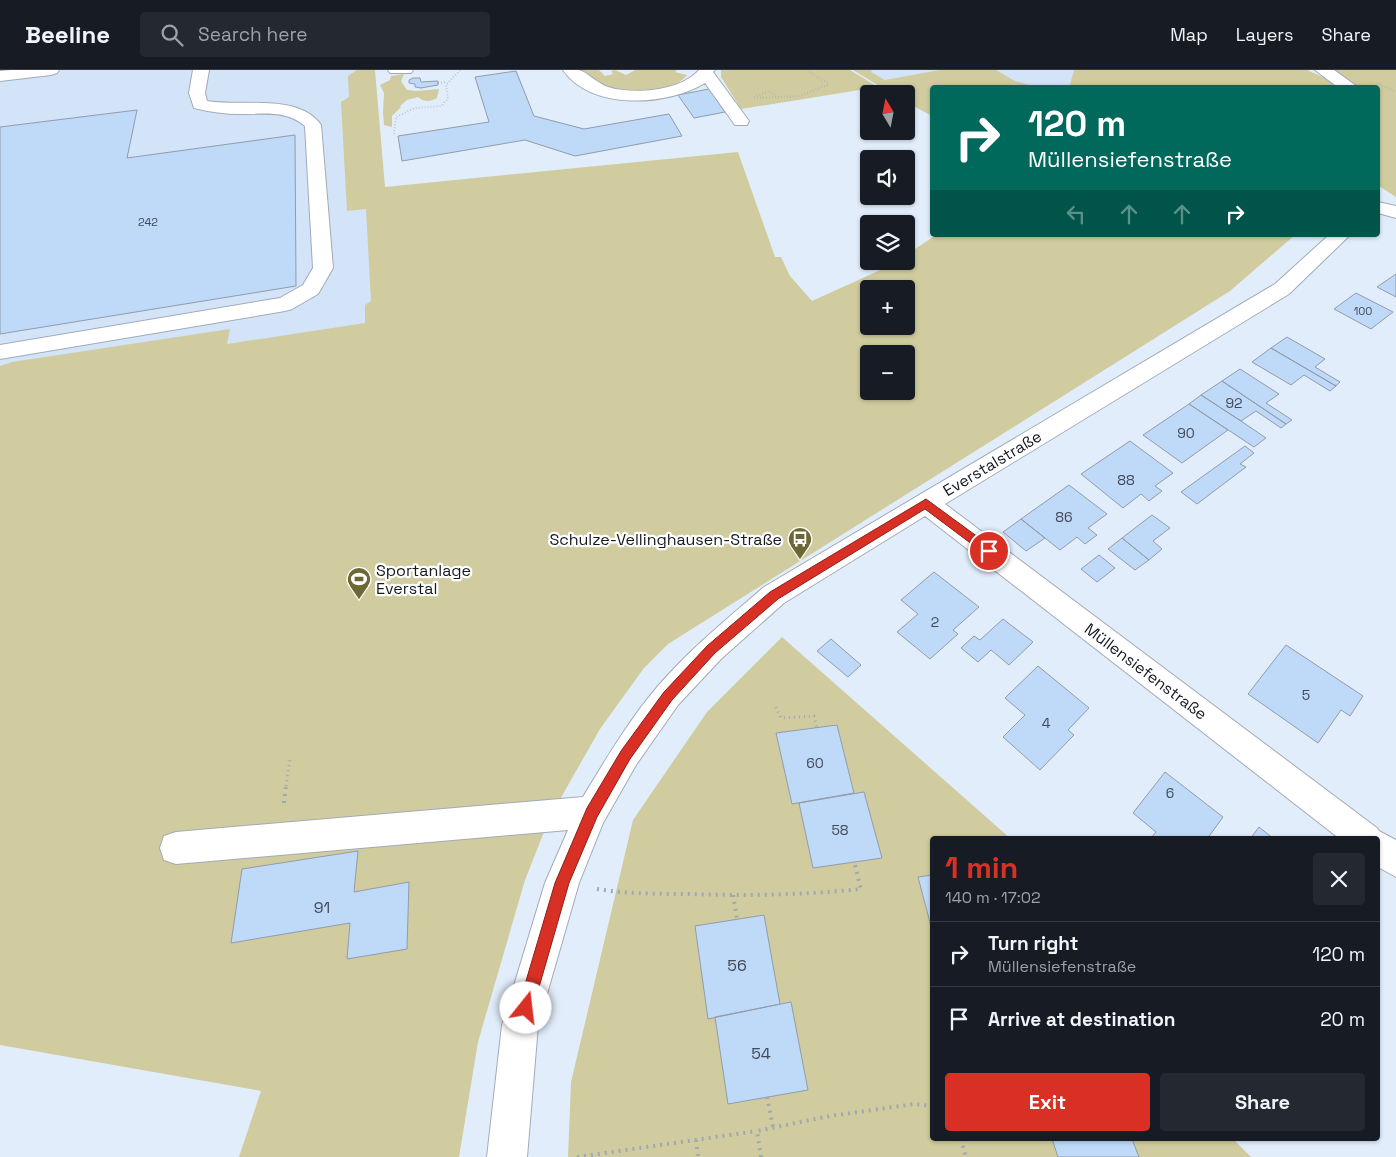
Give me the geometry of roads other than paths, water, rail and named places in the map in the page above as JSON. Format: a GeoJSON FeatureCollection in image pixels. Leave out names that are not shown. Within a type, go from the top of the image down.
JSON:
{"type":"FeatureCollection","features":[{"type":"Feature","properties":{"kind":"street"},"geometry":{"type":"LineString","coordinates":[[0,76],[51,70]]}},
{"type":"Feature","properties":{"kind":"street"},"geometry":{"type":"LineString","coordinates":[[0,352],[285,304],[311,289],[323,268],[312,125],[306,117],[276,107],[233,110],[200,105],[197,93],[201,70]]}},
{"type":"Feature","properties":{"kind":"street"},"geometry":{"type":"LineString","coordinates":[[396,70],[405,70]]}},
{"type":"Feature","properties":{"kind":"street"},"geometry":{"type":"LineString","coordinates":[[570,70],[600,90],[615,94],[638,96],[679,89],[707,72],[741,121]]}},
{"type":"Feature","properties":{"kind":"street"},"geometry":{"type":"LineString","coordinates":[[1323,70],[1333,74],[1347,85]]}},
{"type":"Feature","properties":{"kind":"street"},"geometry":{"type":"LineString","coordinates":[[1380,208],[1396,212]]}},
{"type":"Feature","properties":{"kind":"street","name":"Everstalstraße"},"geometry":{"type":"LineString","coordinates":[[508,1157],[520,1026],[562,883],[592,812],[625,755],[668,696],[711,650],[774,595],[1282,289],[1338,237]]}},
{"type":"Feature","properties":{"kind":"street","name":"Müllensiefenstraße"},"geometry":{"type":"LineString","coordinates":[[926,503],[1362,836]]}},
{"type":"Feature","properties":{"kind":"street"},"geometry":{"type":"LineString","coordinates":[[176,848],[592,812]]}},
{"type":"Feature","properties":{"kind":"street"},"geometry":{"type":"LineString","coordinates":[[1380,849],[1396,861]]}},
{"type":"Feature","properties":{"kind":"place","name":"Schulze-Vellinghausen-Straße"},"geometry":{"type":"Point","coordinates":[800,560]}},
{"type":"Feature","properties":{"kind":"place","name":"Sportanlage Everstal"},"geometry":{"type":"Point","coordinates":[359,600]}}]}
